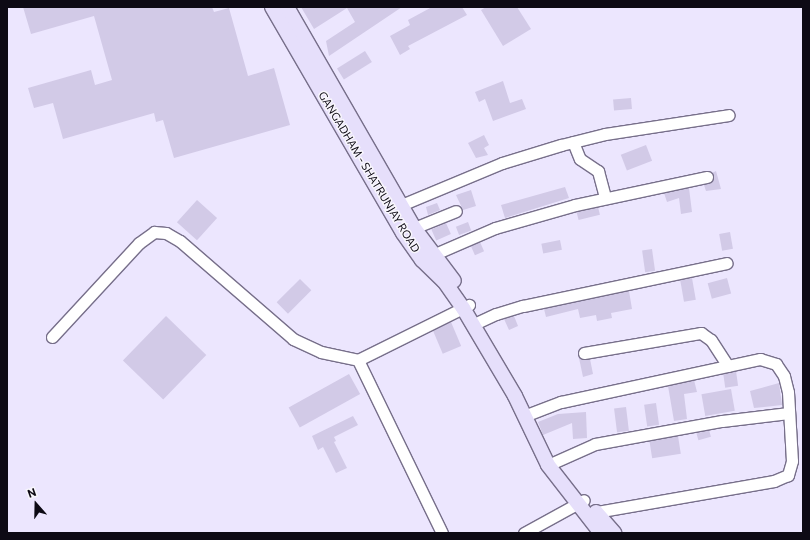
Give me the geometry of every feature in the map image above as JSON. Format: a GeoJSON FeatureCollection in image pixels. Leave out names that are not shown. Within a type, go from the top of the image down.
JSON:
{"type":"FeatureCollection","features":[{"type":"Feature","properties":{"kind":"main road","name":"GANGADHAM - SHATRUNJAY ROAD"},"geometry":{"type":"LineString","coordinates":[[272,7],[332,112],[444,281],[466,306],[551,464],[581,502],[601,533]]}},
{"type":"Feature","properties":{"kind":"main road","name":"GANGADHAM - SHATRUNJAY ROAD"},"geometry":{"type":"LineString","coordinates":[[287,7],[344,105],[395,208],[414,228],[428,257]]}},
{"type":"Feature","properties":{"kind":"main road","name":"GANGADHAM - SHATRUNJAY ROAD"},"geometry":{"type":"LineString","coordinates":[[581,502],[596,512],[614,533]]}},
{"type":"Feature","properties":{"kind":"street"},"geometry":{"type":"LineString","coordinates":[[332,112],[344,105]]}},
{"type":"Feature","properties":{"kind":"street"},"geometry":{"type":"LineString","coordinates":[[395,208],[502,163],[573,142],[605,134],[729,115]]}},
{"type":"Feature","properties":{"kind":"street"},"geometry":{"type":"LineString","coordinates":[[573,142],[580,159],[598,171],[606,198]]}},
{"type":"Feature","properties":{"kind":"street"},"geometry":{"type":"LineString","coordinates":[[428,257],[495,228],[606,198],[707,177]]}},
{"type":"Feature","properties":{"kind":"street"},"geometry":{"type":"LineString","coordinates":[[414,228],[456,211]]}},
{"type":"Feature","properties":{"kind":"street"},"geometry":{"type":"LineString","coordinates":[[52,337],[139,243],[154,232],[166,233],[180,241],[293,339],[321,352],[358,360],[466,306]]}},
{"type":"Feature","properties":{"kind":"street"},"geometry":{"type":"LineString","coordinates":[[476,323],[523,306],[727,263]]}},
{"type":"Feature","properties":{"kind":"street"},"geometry":{"type":"LineString","coordinates":[[584,353],[701,333],[711,340],[728,366]]}},
{"type":"Feature","properties":{"kind":"street"},"geometry":{"type":"LineString","coordinates":[[526,415],[568,400],[760,359],[776,364],[784,376],[788,392],[792,461],[788,475],[774,481],[596,512]]}},
{"type":"Feature","properties":{"kind":"street"},"geometry":{"type":"LineString","coordinates":[[358,360],[442,533]]}},
{"type":"Feature","properties":{"kind":"street"},"geometry":{"type":"LineString","coordinates":[[551,464],[595,444],[722,421],[789,413]]}},
{"type":"Feature","properties":{"kind":"street"},"geometry":{"type":"LineString","coordinates":[[524,533],[581,502]]}},
{"type":"Feature","properties":{"kind":"building"},"geometry":{"type":"Polygon","coordinates":[[[23,7],[212,7],[214,12],[229,8],[248,76],[274,68],[290,125],[174,158],[163,120],[156,122],[154,113],[63,139],[53,103],[34,108],[28,88],[91,70],[95,85],[112,80],[94,16],[31,34],[23,7]]]}},
{"type":"Feature","properties":{"kind":"building"},"geometry":{"type":"Polygon","coordinates":[[[301,7],[402,7],[329,56],[326,41],[355,22],[347,8],[314,29],[301,7]]]}},
{"type":"Feature","properties":{"kind":"building"},"geometry":{"type":"Polygon","coordinates":[[[432,7],[462,7],[467,15],[408,46],[410,49],[400,55],[390,36],[410,25],[408,20],[432,7]]]}},
{"type":"Feature","properties":{"kind":"building"},"geometry":{"type":"Polygon","coordinates":[[[486,7],[517,7],[531,29],[503,46],[481,10],[486,7]]]}},
{"type":"Feature","properties":{"kind":"building"},"geometry":{"type":"Polygon","coordinates":[[[365,51],[372,62],[344,80],[337,68],[365,51]]]}},
{"type":"Feature","properties":{"kind":"building"},"geometry":{"type":"Polygon","coordinates":[[[503,81],[510,103],[522,99],[526,109],[493,121],[485,99],[479,102],[475,92],[503,81]]]}},
{"type":"Feature","properties":{"kind":"building"},"geometry":{"type":"Polygon","coordinates":[[[631,98],[632,109],[614,111],[613,100],[631,98]]]}},
{"type":"Feature","properties":{"kind":"building"},"geometry":{"type":"Polygon","coordinates":[[[484,135],[489,145],[484,148],[488,155],[476,158],[468,143],[484,135]]]}},
{"type":"Feature","properties":{"kind":"building"},"geometry":{"type":"Polygon","coordinates":[[[646,145],[652,161],[627,171],[621,155],[646,145]]]}},
{"type":"Feature","properties":{"kind":"building"},"geometry":{"type":"Polygon","coordinates":[[[716,171],[721,189],[706,191],[704,185],[712,182],[712,173],[716,171]]]}},
{"type":"Feature","properties":{"kind":"building"},"geometry":{"type":"Polygon","coordinates":[[[565,187],[569,198],[505,218],[501,205],[565,187]]]}},
{"type":"Feature","properties":{"kind":"building"},"geometry":{"type":"Polygon","coordinates":[[[689,188],[692,212],[681,214],[679,198],[667,202],[664,193],[689,188]]]}},
{"type":"Feature","properties":{"kind":"building"},"geometry":{"type":"Polygon","coordinates":[[[471,190],[476,206],[463,210],[456,195],[471,190]]]}},
{"type":"Feature","properties":{"kind":"building"},"geometry":{"type":"Polygon","coordinates":[[[197,200],[217,218],[197,240],[177,222],[197,200]]]}},
{"type":"Feature","properties":{"kind":"building"},"geometry":{"type":"Polygon","coordinates":[[[437,203],[440,210],[428,215],[426,207],[437,203]]]}},
{"type":"Feature","properties":{"kind":"building"},"geometry":{"type":"Polygon","coordinates":[[[598,207],[600,215],[579,220],[577,212],[598,207]]]}},
{"type":"Feature","properties":{"kind":"building"},"geometry":{"type":"Polygon","coordinates":[[[468,222],[471,230],[459,235],[456,227],[468,222]]]}},
{"type":"Feature","properties":{"kind":"building"},"geometry":{"type":"Polygon","coordinates":[[[446,223],[451,234],[436,240],[431,230],[446,223]]]}},
{"type":"Feature","properties":{"kind":"building"},"geometry":{"type":"Polygon","coordinates":[[[730,232],[733,249],[722,251],[719,234],[730,232]]]}},
{"type":"Feature","properties":{"kind":"building"},"geometry":{"type":"Polygon","coordinates":[[[560,240],[562,250],[543,253],[541,244],[560,240]]]}},
{"type":"Feature","properties":{"kind":"building"},"geometry":{"type":"Polygon","coordinates":[[[480,242],[484,251],[475,255],[471,246],[480,242]]]}},
{"type":"Feature","properties":{"kind":"building"},"geometry":{"type":"Polygon","coordinates":[[[652,249],[655,271],[645,272],[642,250],[652,249]]]}},
{"type":"Feature","properties":{"kind":"building"},"geometry":{"type":"Polygon","coordinates":[[[692,278],[696,300],[684,302],[680,280],[692,278]]]}},
{"type":"Feature","properties":{"kind":"building"},"geometry":{"type":"Polygon","coordinates":[[[727,278],[731,293],[712,299],[708,283],[727,278]]]}},
{"type":"Feature","properties":{"kind":"building"},"geometry":{"type":"Polygon","coordinates":[[[300,279],[311,290],[288,314],[277,302],[300,279]]]}},
{"type":"Feature","properties":{"kind":"building"},"geometry":{"type":"Polygon","coordinates":[[[629,291],[632,309],[611,313],[612,318],[597,321],[596,315],[580,318],[578,309],[546,317],[544,309],[629,291]]]}},
{"type":"Feature","properties":{"kind":"building"},"geometry":{"type":"Polygon","coordinates":[[[166,316],[206,355],[163,399],[123,361],[166,316]]]}},
{"type":"Feature","properties":{"kind":"building"},"geometry":{"type":"Polygon","coordinates":[[[514,316],[518,326],[509,330],[504,319],[514,316]]]}},
{"type":"Feature","properties":{"kind":"building"},"geometry":{"type":"Polygon","coordinates":[[[451,322],[461,346],[443,354],[433,330],[451,322]]]}},
{"type":"Feature","properties":{"kind":"building"},"geometry":{"type":"Polygon","coordinates":[[[579,358],[590,359],[593,374],[583,377],[579,358]]]}},
{"type":"Feature","properties":{"kind":"building"},"geometry":{"type":"Polygon","coordinates":[[[736,371],[738,386],[725,388],[723,373],[736,371]]]}},
{"type":"Feature","properties":{"kind":"building"},"geometry":{"type":"Polygon","coordinates":[[[349,374],[360,394],[300,428],[289,407],[349,374]]]}},
{"type":"Feature","properties":{"kind":"building"},"geometry":{"type":"Polygon","coordinates":[[[694,380],[697,392],[684,394],[687,419],[674,421],[668,386],[694,380]]]}},
{"type":"Feature","properties":{"kind":"building"},"geometry":{"type":"Polygon","coordinates":[[[779,383],[782,405],[754,408],[750,391],[779,383]]]}},
{"type":"Feature","properties":{"kind":"building"},"geometry":{"type":"Polygon","coordinates":[[[731,389],[735,411],[705,416],[701,394],[731,389]]]}},
{"type":"Feature","properties":{"kind":"building"},"geometry":{"type":"Polygon","coordinates":[[[656,403],[659,425],[647,426],[644,405],[656,403]]]}},
{"type":"Feature","properties":{"kind":"building"},"geometry":{"type":"Polygon","coordinates":[[[626,407],[629,431],[617,432],[614,408],[626,407]]]}},
{"type":"Feature","properties":{"kind":"building"},"geometry":{"type":"Polygon","coordinates":[[[586,412],[587,438],[573,439],[572,423],[543,435],[538,422],[558,414],[586,412]]]}},
{"type":"Feature","properties":{"kind":"building"},"geometry":{"type":"Polygon","coordinates":[[[353,416],[358,425],[334,437],[336,441],[334,442],[347,468],[336,473],[323,447],[318,450],[312,436],[353,416]]]}},
{"type":"Feature","properties":{"kind":"building"},"geometry":{"type":"Polygon","coordinates":[[[709,430],[711,437],[698,440],[697,434],[709,430]]]}},
{"type":"Feature","properties":{"kind":"building"},"geometry":{"type":"Polygon","coordinates":[[[678,436],[681,454],[652,458],[649,441],[678,436]]]}}]}
